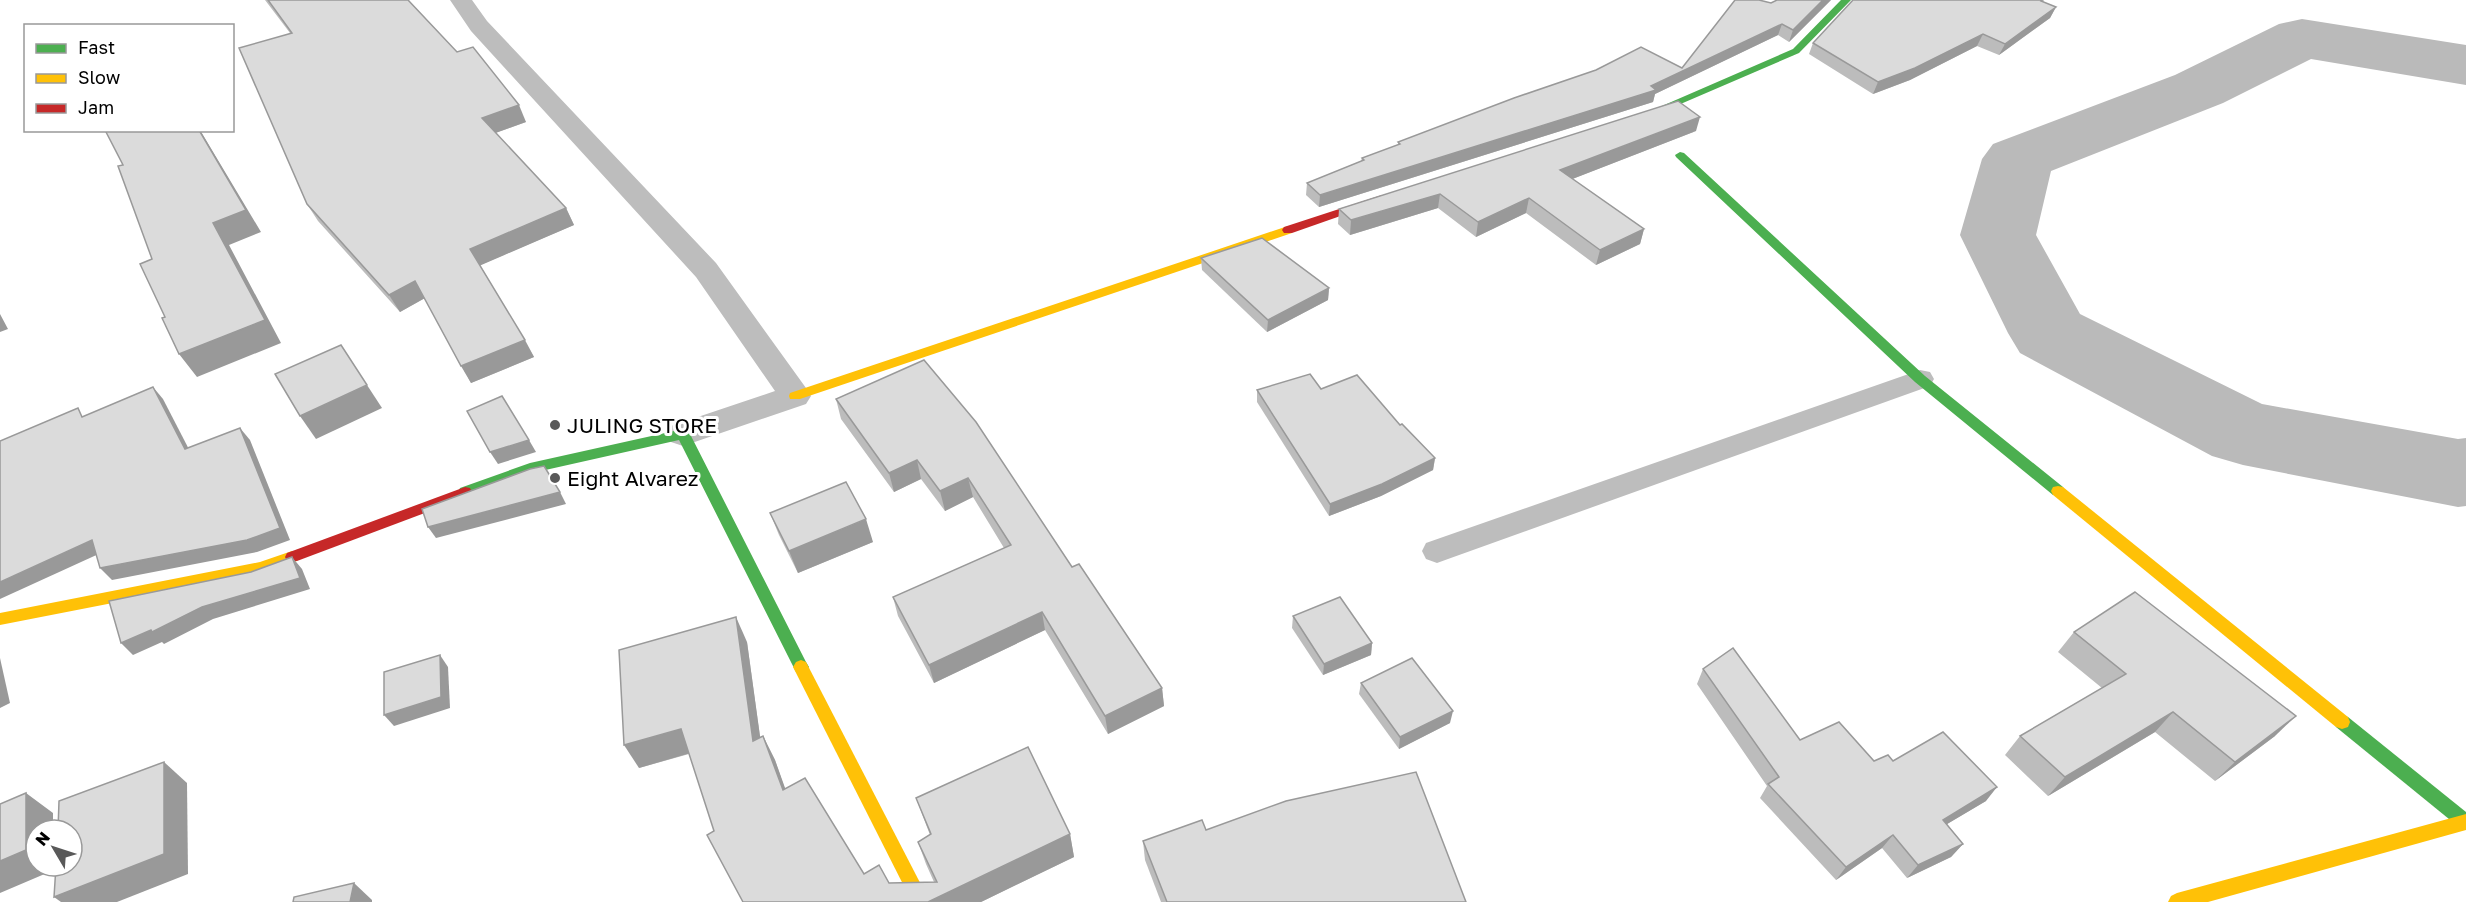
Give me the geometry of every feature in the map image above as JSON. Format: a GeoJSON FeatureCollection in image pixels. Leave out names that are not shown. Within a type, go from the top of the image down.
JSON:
{"type":"FeatureCollection","features":[{"type":"Feature","properties":{"kind":"street"},"geometry":{"type":"LineString","coordinates":[[461,0],[479,26],[706,270],[795,396]]}},
{"type":"Feature","properties":{"kind":"street"},"geometry":{"type":"LineString","coordinates":[[1618,124],[1651,114],[1796,51],[1846,0]]}},
{"type":"Feature","properties":{"kind":"street"},"geometry":{"type":"LineString","coordinates":[[1680,155],[1920,379],[2466,822]]}},
{"type":"Feature","properties":{"kind":"street"},"geometry":{"type":"LineString","coordinates":[[0,619],[261,568],[530,468],[683,434],[1399,193]]}},
{"type":"Feature","properties":{"kind":"street"},"geometry":{"type":"LineString","coordinates":[[683,434],[921,902]]}},
{"type":"Feature","properties":{"kind":"street"},"geometry":{"type":"LineString","coordinates":[[2177,902],[2466,822]]}},
{"type":"Feature","properties":{"kind":"lane"},"geometry":{"type":"LineString","coordinates":[[1437,551],[1920,379]]}},
{"type":"Feature","properties":{"kind":"building"},"geometry":{"type":"Polygon","coordinates":[[[268,0],[408,0],[457,52],[473,47],[519,105],[482,118],[566,208],[470,249],[525,340],[461,366],[415,281],[389,295],[307,204],[239,48],[292,33],[268,0]]]}},
{"type":"Feature","properties":{"kind":"building"},"geometry":{"type":"Polygon","coordinates":[[[1735,0],[1759,0],[1771,3],[1777,0],[1823,0],[1793,30],[1782,24],[1651,86],[1656,90],[1320,195],[1307,183],[1400,144],[1398,142],[1596,70],[1641,47],[1682,68],[1735,0]]]}},
{"type":"Feature","properties":{"kind":"building"},"geometry":{"type":"Polygon","coordinates":[[[1853,0],[2042,0],[2056,7],[2005,44],[1983,34],[1915,68],[1878,82],[1813,43],[1853,0]]]}},
{"type":"Feature","properties":{"kind":"building"},"geometry":{"type":"Polygon","coordinates":[[[1678,101],[1700,117],[1560,170],[1644,229],[1600,250],[1529,198],[1478,222],[1440,194],[1351,220],[1339,209],[1678,101]]]}},
{"type":"Feature","properties":{"kind":"building"},"geometry":{"type":"Polygon","coordinates":[[[106,132],[200,132],[246,210],[213,223],[265,320],[179,354],[162,318],[165,317],[140,264],[152,259],[118,166],[123,165],[106,132]]]}},
{"type":"Feature","properties":{"kind":"building"},"geometry":{"type":"Polygon","coordinates":[[[1262,238],[1329,288],[1268,320],[1201,258],[1262,238]]]}},
{"type":"Feature","properties":{"kind":"building"},"geometry":{"type":"Polygon","coordinates":[[[341,345],[367,385],[300,416],[275,374],[341,345]]]}},
{"type":"Feature","properties":{"kind":"building"},"geometry":{"type":"Polygon","coordinates":[[[924,360],[976,422],[1072,567],[1079,564],[1162,688],[1105,716],[1042,612],[929,665],[893,597],[1011,545],[968,478],[940,491],[917,460],[889,473],[836,399],[924,360]]]}},
{"type":"Feature","properties":{"kind":"building"},"geometry":{"type":"Polygon","coordinates":[[[1310,374],[1321,389],[1357,375],[1400,425],[1402,424],[1435,458],[1382,484],[1330,504],[1257,390],[1310,374]]]}},
{"type":"Feature","properties":{"kind":"building"},"geometry":{"type":"Polygon","coordinates":[[[153,387],[185,449],[240,428],[280,528],[247,540],[100,568],[92,540],[0,582],[0,441],[78,408],[82,417],[153,387]]]}},
{"type":"Feature","properties":{"kind":"building"},"geometry":{"type":"Polygon","coordinates":[[[502,396],[529,440],[490,452],[467,411],[502,396]]]}},
{"type":"Feature","properties":{"kind":"building"},"geometry":{"type":"Polygon","coordinates":[[[544,466],[560,492],[428,527],[422,509],[530,469],[544,466]]]}},
{"type":"Feature","properties":{"kind":"building"},"geometry":{"type":"Polygon","coordinates":[[[846,482],[866,519],[789,551],[770,513],[846,482]]]}},
{"type":"Feature","properties":{"kind":"building"},"geometry":{"type":"Polygon","coordinates":[[[292,557],[300,578],[202,607],[152,632],[151,630],[121,643],[109,601],[251,572],[292,557]]]}},
{"type":"Feature","properties":{"kind":"building"},"geometry":{"type":"Polygon","coordinates":[[[2135,592],[2296,716],[2235,762],[2173,712],[2065,777],[2020,736],[2126,674],[2074,632],[2135,592]]]}},
{"type":"Feature","properties":{"kind":"building"},"geometry":{"type":"Polygon","coordinates":[[[1340,597],[1372,643],[1324,664],[1293,616],[1340,597]]]}},
{"type":"Feature","properties":{"kind":"building"},"geometry":{"type":"Polygon","coordinates":[[[736,617],[753,741],[763,736],[783,790],[805,778],[864,874],[879,865],[889,883],[937,882],[918,842],[931,834],[916,798],[1028,747],[1070,834],[928,902],[743,902],[707,835],[714,831],[681,729],[624,745],[619,650],[736,617]]]}},
{"type":"Feature","properties":{"kind":"building"},"geometry":{"type":"Polygon","coordinates":[[[1733,648],[1800,740],[1839,722],[1874,761],[1888,755],[1893,761],[1943,732],[1997,787],[1943,820],[1963,844],[1918,865],[1893,835],[1846,867],[1768,784],[1779,777],[1703,669],[1733,648]]]}},
{"type":"Feature","properties":{"kind":"building"},"geometry":{"type":"Polygon","coordinates":[[[440,655],[441,697],[384,715],[384,672],[440,655]]]}},
{"type":"Feature","properties":{"kind":"building"},"geometry":{"type":"Polygon","coordinates":[[[1412,658],[1453,711],[1400,737],[1361,683],[1412,658]]]}},
{"type":"Feature","properties":{"kind":"building"},"geometry":{"type":"Polygon","coordinates":[[[164,762],[164,854],[54,897],[55,878],[84,878],[84,818],[58,818],[59,801],[164,762]]]}},
{"type":"Feature","properties":{"kind":"building"},"geometry":{"type":"Polygon","coordinates":[[[1416,772],[1466,902],[1167,902],[1143,841],[1202,820],[1206,830],[1286,801],[1416,772]]]}},
{"type":"Feature","properties":{"kind":"building"},"geometry":{"type":"Polygon","coordinates":[[[26,793],[24,851],[0,861],[0,804],[26,793]]]}},
{"type":"Feature","properties":{"kind":"building"},"geometry":{"type":"Polygon","coordinates":[[[354,883],[350,902],[293,902],[294,897],[354,883]]]}},
{"type":"Feature","properties":{"kind":"waterway"},"geometry":{"type":"LineString","coordinates":[[2466,65],[2302,38],[2199,89],[2018,159],[1998,235],[2049,333],[2243,433],[2458,473],[2466,472]]}},
{"type":"Feature","properties":{"kind":"traffic: fast"},"geometry":{"type":"LineString","coordinates":[[1637,119],[1796,51],[1846,0]]}},
{"type":"Feature","properties":{"kind":"traffic: fast"},"geometry":{"type":"LineString","coordinates":[[1680,155],[1920,379],[2058,491]]}},
{"type":"Feature","properties":{"kind":"traffic: fast"},"geometry":{"type":"LineString","coordinates":[[465,492],[530,468],[683,434],[801,667]]}},
{"type":"Feature","properties":{"kind":"traffic: fast"},"geometry":{"type":"LineString","coordinates":[[2342,722],[2466,822]]}},
{"type":"Feature","properties":{"kind":"traffic: slow"},"geometry":{"type":"LineString","coordinates":[[795,396],[1288,230]]}},
{"type":"Feature","properties":{"kind":"traffic: slow"},"geometry":{"type":"LineString","coordinates":[[2058,491],[2342,722]]}},
{"type":"Feature","properties":{"kind":"traffic: slow"},"geometry":{"type":"LineString","coordinates":[[0,619],[261,568],[292,557]]}},
{"type":"Feature","properties":{"kind":"traffic: slow"},"geometry":{"type":"LineString","coordinates":[[801,667],[921,902]]}},
{"type":"Feature","properties":{"kind":"traffic: slow"},"geometry":{"type":"LineString","coordinates":[[2177,902],[2466,822]]}},
{"type":"Feature","properties":{"kind":"traffic: jam"},"geometry":{"type":"LineString","coordinates":[[1288,230],[1382,198]]}},
{"type":"Feature","properties":{"kind":"traffic: jam"},"geometry":{"type":"LineString","coordinates":[[292,557],[465,492]]}},
{"type":"Feature","properties":{"kind":"place","name":"JULING STORE"},"geometry":{"type":"Point","coordinates":[555,425]}},
{"type":"Feature","properties":{"kind":"place","name":"Eight Alvarez"},"geometry":{"type":"Point","coordinates":[555,478]}}]}
